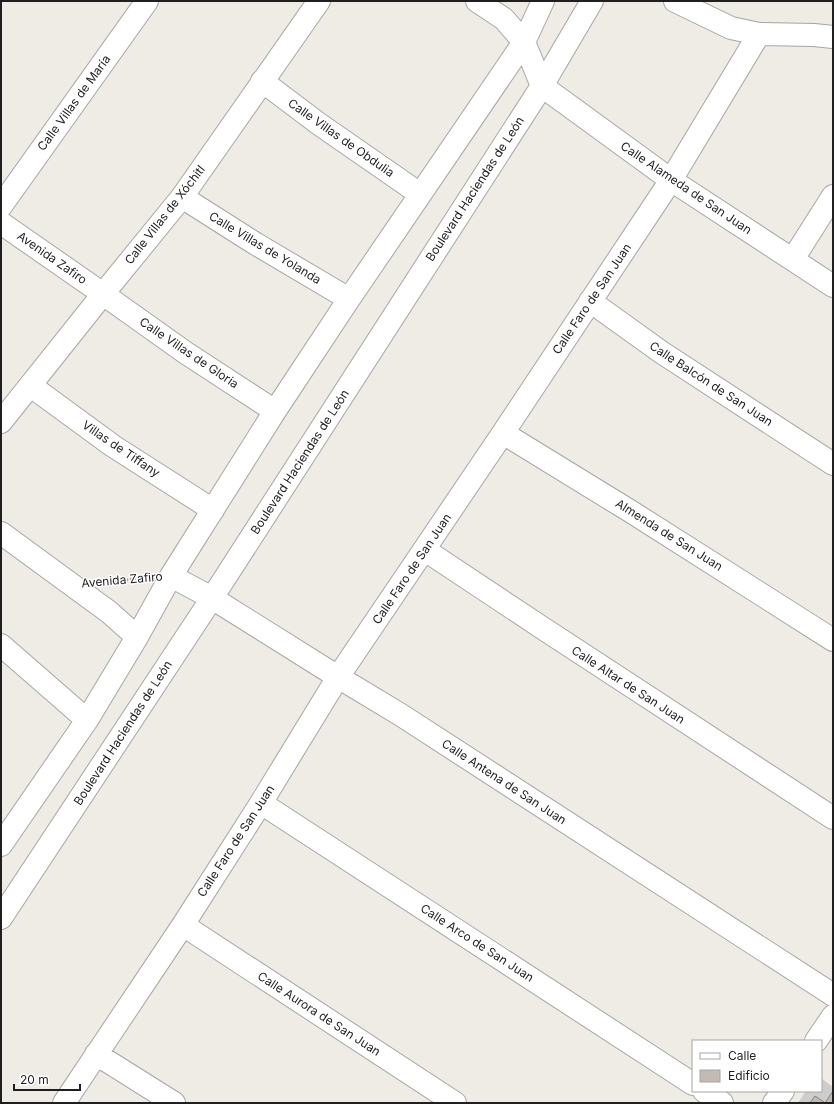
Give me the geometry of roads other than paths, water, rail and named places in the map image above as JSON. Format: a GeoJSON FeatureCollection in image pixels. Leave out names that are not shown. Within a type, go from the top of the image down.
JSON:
{"type":"FeatureCollection","features":[{"type":"Feature","properties":{"kind":"street","name":"Calle Villas de María"},"geometry":{"type":"LineString","coordinates":[[1,206],[147,1]]}},
{"type":"Feature","properties":{"kind":"street","name":"Calle Villas de Xóchitl"},"geometry":{"type":"LineString","coordinates":[[1,422],[182,197],[319,1]]}},
{"type":"Feature","properties":{"kind":"street"},"geometry":{"type":"LineString","coordinates":[[477,1],[504,19],[524,42],[542,86]]}},
{"type":"Feature","properties":{"kind":"street"},"geometry":{"type":"LineString","coordinates":[[1,844],[87,720],[172,576],[275,412],[349,299],[524,42],[543,1]]}},
{"type":"Feature","properties":{"kind":"street","name":"Boulevard Haciendas de León"},"geometry":{"type":"LineString","coordinates":[[1,918],[212,598],[542,86],[592,1]]}},
{"type":"Feature","properties":{"kind":"street"},"geometry":{"type":"LineString","coordinates":[[675,1],[731,28],[759,34],[814,35],[833,37]]}},
{"type":"Feature","properties":{"kind":"street","name":"Calle Faro de San Juan"},"geometry":{"type":"LineString","coordinates":[[64,1103],[183,925],[261,803],[338,678],[671,180],[759,34]]}},
{"type":"Feature","properties":{"kind":"street","name":"Calle Villas de Obdulia"},"geometry":{"type":"LineString","coordinates":[[262,82],[319,124],[420,194]]}},
{"type":"Feature","properties":{"kind":"street","name":"Calle Alameda de San Juan"},"geometry":{"type":"LineString","coordinates":[[542,86],[671,180],[833,286]]}},
{"type":"Feature","properties":{"kind":"street"},"geometry":{"type":"LineString","coordinates":[[793,259],[833,196]]}},
{"type":"Feature","properties":{"kind":"street","name":"Calle Villas de Yolanda"},"geometry":{"type":"LineString","coordinates":[[182,197],[256,244],[349,299]]}},
{"type":"Feature","properties":{"kind":"street","name":"Avenida Zafiro"},"geometry":{"type":"LineString","coordinates":[[1,223],[103,294]]}},
{"type":"Feature","properties":{"kind":"street","name":"Calle Villas de Gloria"},"geometry":{"type":"LineString","coordinates":[[103,294],[186,353],[275,412]]}},
{"type":"Feature","properties":{"kind":"street","name":"Calle Balcón de San Juan"},"geometry":{"type":"LineString","coordinates":[[590,302],[661,352],[833,464]]}},
{"type":"Feature","properties":{"kind":"street","name":"Villas de Tiffany"},"geometry":{"type":"LineString","coordinates":[[31,386],[114,446],[213,510]]}},
{"type":"Feature","properties":{"kind":"street","name":"Almenda de San Juan"},"geometry":{"type":"LineString","coordinates":[[503,433],[637,515],[833,640]]}},
{"type":"Feature","properties":{"kind":"street","name":"Avenida Zafiro"},"geometry":{"type":"LineString","coordinates":[[1,533],[109,612],[137,637]]}},
{"type":"Feature","properties":{"kind":"street","name":"Calle Altar de San Juan"},"geometry":{"type":"LineString","coordinates":[[425,550],[833,818]]}},
{"type":"Feature","properties":{"kind":"street","name":"Calle Antena de San Juan"},"geometry":{"type":"LineString","coordinates":[[172,576],[212,598],[338,678],[400,715],[833,995]]}},
{"type":"Feature","properties":{"kind":"street"},"geometry":{"type":"LineString","coordinates":[[1,645],[87,720]]}},
{"type":"Feature","properties":{"kind":"street","name":"Calle Arco de San Juan"},"geometry":{"type":"LineString","coordinates":[[261,803],[692,1083]]}},
{"type":"Feature","properties":{"kind":"street","name":"Calle Aurora de San Juan"},"geometry":{"type":"LineString","coordinates":[[183,925],[455,1103]]}},
{"type":"Feature","properties":{"kind":"street"},"geometry":{"type":"LineString","coordinates":[[817,1040],[833,1016]]}},
{"type":"Feature","properties":{"kind":"street"},"geometry":{"type":"LineString","coordinates":[[96,1054],[174,1103]]}},
{"type":"Feature","properties":{"kind":"street"},"geometry":{"type":"LineString","coordinates":[[706,1092],[722,1103]]}},
{"type":"Feature","properties":{"kind":"street"},"geometry":{"type":"LineString","coordinates":[[774,1103],[782,1092]]}}]}
